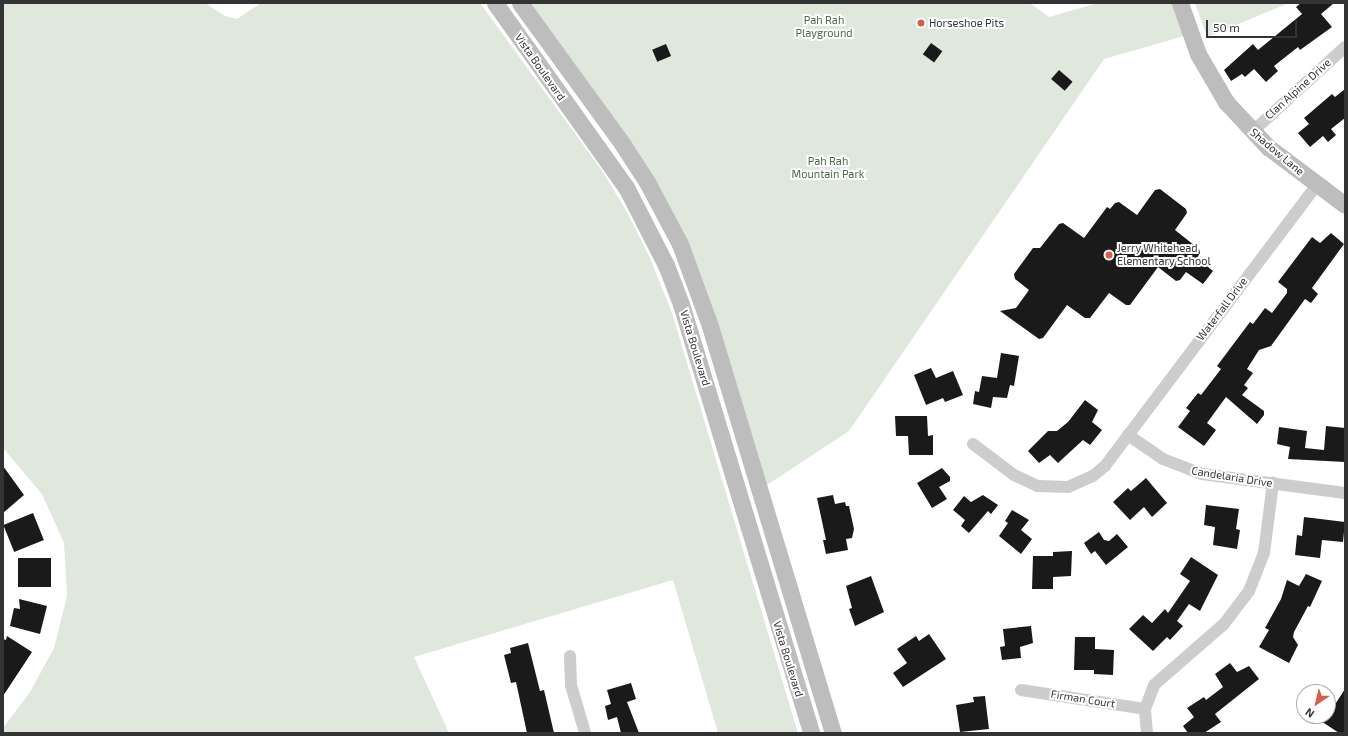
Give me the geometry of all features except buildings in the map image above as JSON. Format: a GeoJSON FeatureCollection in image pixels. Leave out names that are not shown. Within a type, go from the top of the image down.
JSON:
{"type":"FeatureCollection","features":[{"type":"Feature","properties":{"kind":"main road","name":"Vista Boulevard"},"geometry":{"type":"LineString","coordinates":[[495,3],[626,187],[666,265],[681,304],[811,733]]}},
{"type":"Feature","properties":{"kind":"main road","name":"Vista Boulevard"},"geometry":{"type":"LineString","coordinates":[[520,3],[623,144],[647,182],[680,244],[712,333],[833,733]]}},
{"type":"Feature","properties":{"kind":"main road","name":"Shadow Lane"},"geometry":{"type":"LineString","coordinates":[[1180,3],[1188,29],[1210,77],[1226,102],[1252,132],[1345,206]]}},
{"type":"Feature","properties":{"kind":"street","name":"Clan Alpine Drive"},"geometry":{"type":"LineString","coordinates":[[1252,132],[1345,48]]}},
{"type":"Feature","properties":{"kind":"street","name":"Waterfall Drive"},"geometry":{"type":"LineString","coordinates":[[973,444],[1024,481],[1053,488],[1074,485],[1094,476],[1105,466],[1317,185]]}},
{"type":"Feature","properties":{"kind":"street","name":"Candelaria Drive"},"geometry":{"type":"LineString","coordinates":[[1128,435],[1163,459],[1182,468],[1202,474],[1345,492]]}},
{"type":"Feature","properties":{"kind":"street"},"geometry":{"type":"LineString","coordinates":[[1147,733],[1145,709],[1148,696],[1159,680],[1224,624],[1249,591],[1264,553],[1273,483]]}},
{"type":"Feature","properties":{"kind":"street"},"geometry":{"type":"LineString","coordinates":[[570,656],[571,685],[585,733]]}},
{"type":"Feature","properties":{"kind":"street","name":"Firman Court"},"geometry":{"type":"LineString","coordinates":[[1021,690],[1145,709]]}},
{"type":"Feature","properties":{"kind":"green space"},"geometry":{"type":"Polygon","coordinates":[[[3,3],[205,3],[225,16],[237,19],[261,3],[480,3],[603,172],[628,214],[650,258],[672,313],[798,733],[718,733],[673,580],[414,657],[449,733],[3,733],[3,728],[30,692],[54,648],[67,596],[64,543],[42,494],[3,448],[3,3]]]}},
{"type":"Feature","properties":{"kind":"green space","name":"Pah Rah Mountain Park"},"geometry":{"type":"Polygon","coordinates":[[[522,3],[1030,3],[1049,17],[1098,3],[1179,3],[1188,35],[1104,59],[849,431],[761,489],[688,260],[522,3]]]}},
{"type":"Feature","properties":{"kind":"green space"},"geometry":{"type":"Polygon","coordinates":[[[1195,3],[1289,3],[1207,37],[1195,3]]]}},
{"type":"Feature","properties":{"kind":"place","name":"Horseshoe Pits"},"geometry":{"type":"Point","coordinates":[921,23]}},
{"type":"Feature","properties":{"kind":"place","name":"Jerry Whitehead Elementary School"},"geometry":{"type":"Point","coordinates":[1109,255]}},
{"type":"Feature","properties":{"kind":"park label","name":"Pah Rah Playground"},"geometry":{"type":"Point","coordinates":[824,27]}}]}
